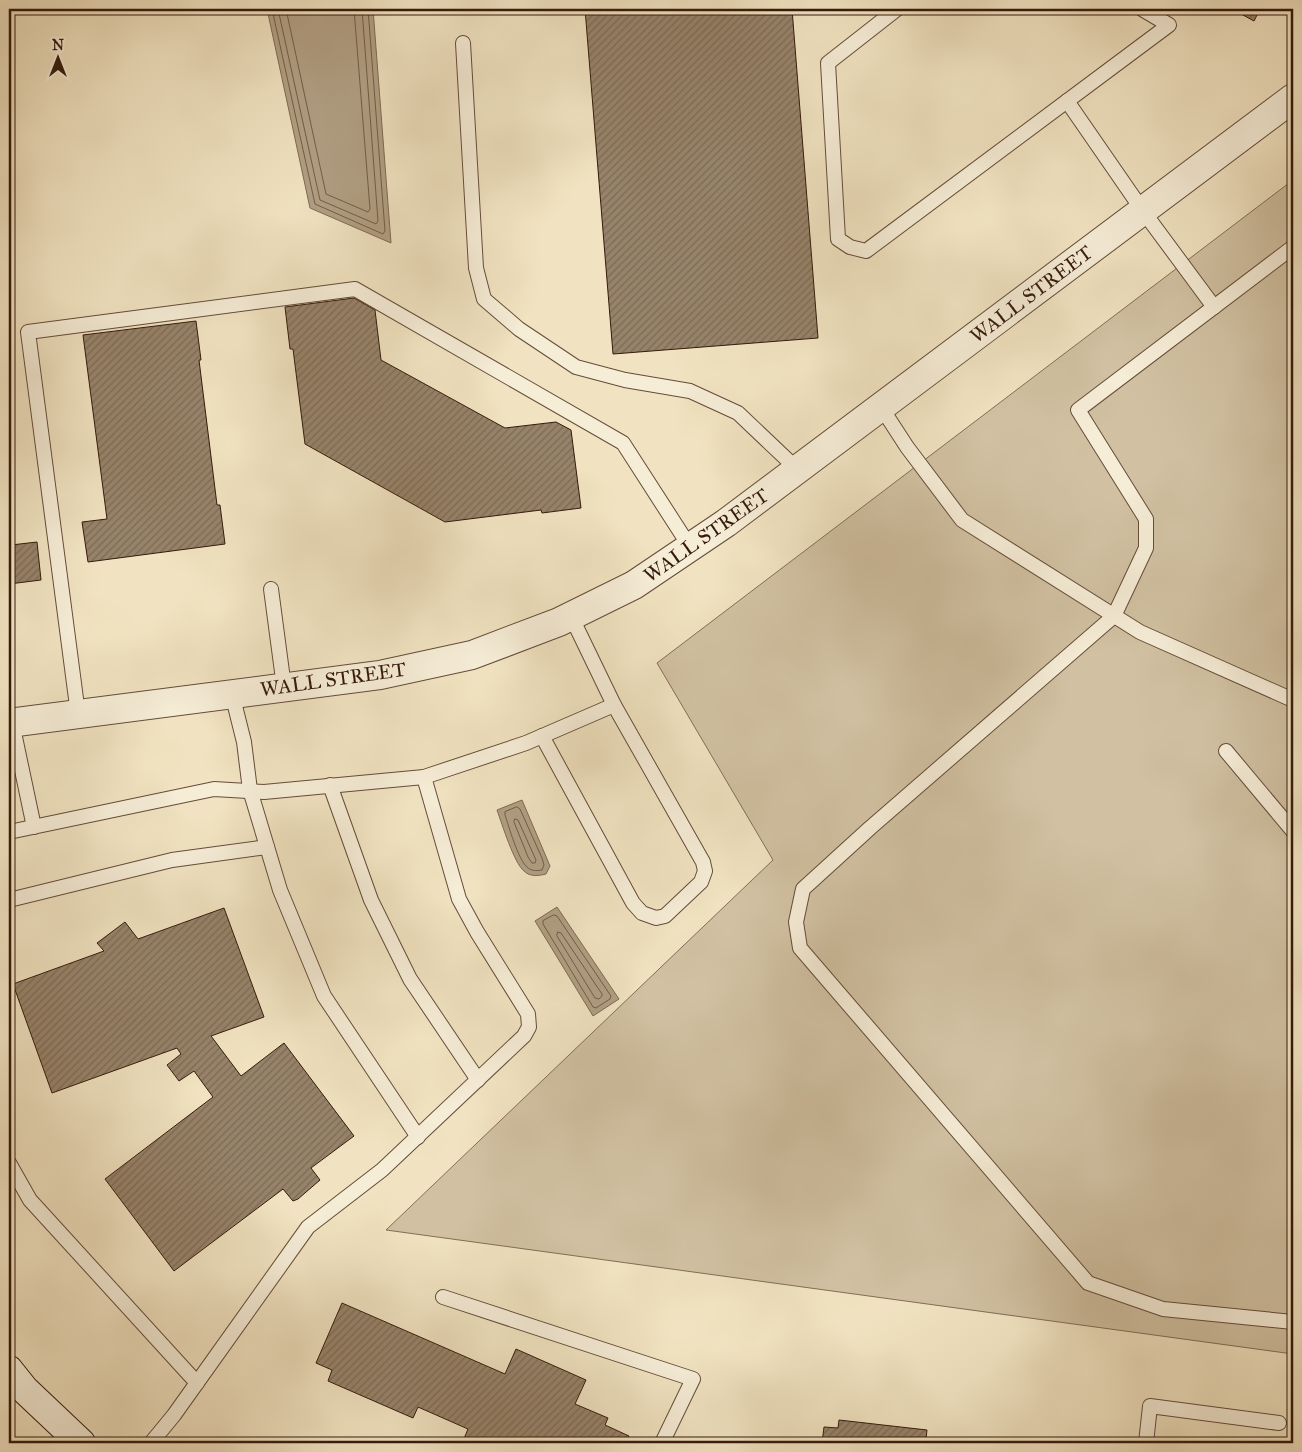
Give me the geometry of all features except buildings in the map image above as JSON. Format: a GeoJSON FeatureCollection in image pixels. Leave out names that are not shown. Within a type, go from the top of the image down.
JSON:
{"type":"FeatureCollection","features":[{"type":"Feature","properties":{"kind":"street","name":"WALL STREET"},"geometry":{"type":"LineString","coordinates":[[10,723],[380,675],[472,655],[571,616],[634,585],[726,523],[1293,98]]}},
{"type":"Feature","properties":{"kind":"street"},"geometry":{"type":"LineString","coordinates":[[9,1370],[25,1390],[81,1443]]}},
{"type":"Feature","properties":{"kind":"lane"},"geometry":{"type":"LineString","coordinates":[[897,9],[828,62],[838,239],[850,247],[866,251],[1169,25],[1142,9]]}},
{"type":"Feature","properties":{"kind":"lane"},"geometry":{"type":"LineString","coordinates":[[463,43],[476,268],[484,299],[519,329],[576,367],[625,380],[690,391],[738,413],[797,469]]}},
{"type":"Feature","properties":{"kind":"lane"},"geometry":{"type":"LineString","coordinates":[[1067,101],[1143,211],[1214,307]]}},
{"type":"Feature","properties":{"kind":"lane"},"geometry":{"type":"LineString","coordinates":[[1293,247],[1078,410],[1146,519],[1146,548],[1114,616],[803,889],[796,922],[800,948],[1088,1283],[1163,1309],[1293,1322]]}},
{"type":"Feature","properties":{"kind":"lane"},"geometry":{"type":"LineString","coordinates":[[78,714],[28,332],[354,289],[623,443],[690,547]]}},
{"type":"Feature","properties":{"kind":"lane"},"geometry":{"type":"LineString","coordinates":[[881,407],[907,447],[962,520],[1140,632],[1293,700]]}},
{"type":"Feature","properties":{"kind":"lane"},"geometry":{"type":"LineString","coordinates":[[271,589],[284,687]]}},
{"type":"Feature","properties":{"kind":"lane"},"geometry":{"type":"LineString","coordinates":[[542,736],[633,902],[642,913],[656,918],[665,916],[700,882],[704,872],[703,862],[614,705],[571,616]]}},
{"type":"Feature","properties":{"kind":"lane"},"geometry":{"type":"LineString","coordinates":[[232,694],[244,742],[250,790],[280,890],[324,996],[418,1136]]}},
{"type":"Feature","properties":{"kind":"lane"},"geometry":{"type":"LineString","coordinates":[[9,832],[214,788],[264,792],[424,776],[526,743],[614,705]]}},
{"type":"Feature","properties":{"kind":"lane"},"geometry":{"type":"LineString","coordinates":[[10,723],[34,826]]}},
{"type":"Feature","properties":{"kind":"lane"},"geometry":{"type":"LineString","coordinates":[[1226,752],[1293,831]]}},
{"type":"Feature","properties":{"kind":"lane"},"geometry":{"type":"LineString","coordinates":[[151,1443],[197,1384],[308,1227],[382,1170],[524,1036],[529,1027],[528,1014],[477,932],[459,899],[424,776]]}},
{"type":"Feature","properties":{"kind":"lane"},"geometry":{"type":"LineString","coordinates":[[330,785],[371,900],[410,980],[478,1080]]}},
{"type":"Feature","properties":{"kind":"lane"},"geometry":{"type":"LineString","coordinates":[[9,900],[172,860],[267,847]]}},
{"type":"Feature","properties":{"kind":"lane"},"geometry":{"type":"LineString","coordinates":[[9,1163],[30,1200],[197,1384]]}},
{"type":"Feature","properties":{"kind":"lane"},"geometry":{"type":"LineString","coordinates":[[442,1297],[693,1379],[662,1443]]}},
{"type":"Feature","properties":{"kind":"lane"},"geometry":{"type":"LineString","coordinates":[[1146,1443],[1150,1406],[1279,1423]]}},
{"type":"Feature","properties":{"kind":"shaded area"},"geometry":{"type":"Polygon","coordinates":[[[1293,180],[1293,1354],[386,1230],[773,860],[657,663],[1293,180]]]}},
{"type":"Feature","properties":{"kind":"water"},"geometry":{"type":"Polygon","coordinates":[[[267,9],[373,9],[391,243],[310,208],[267,9]]]}},
{"type":"Feature","properties":{"kind":"water"},"geometry":{"type":"Polygon","coordinates":[[[522,800],[550,866],[546,874],[531,875],[520,867],[497,810],[522,800]]]}},
{"type":"Feature","properties":{"kind":"water"},"geometry":{"type":"Polygon","coordinates":[[[557,907],[619,999],[593,1016],[535,921],[557,907]]]}}]}
